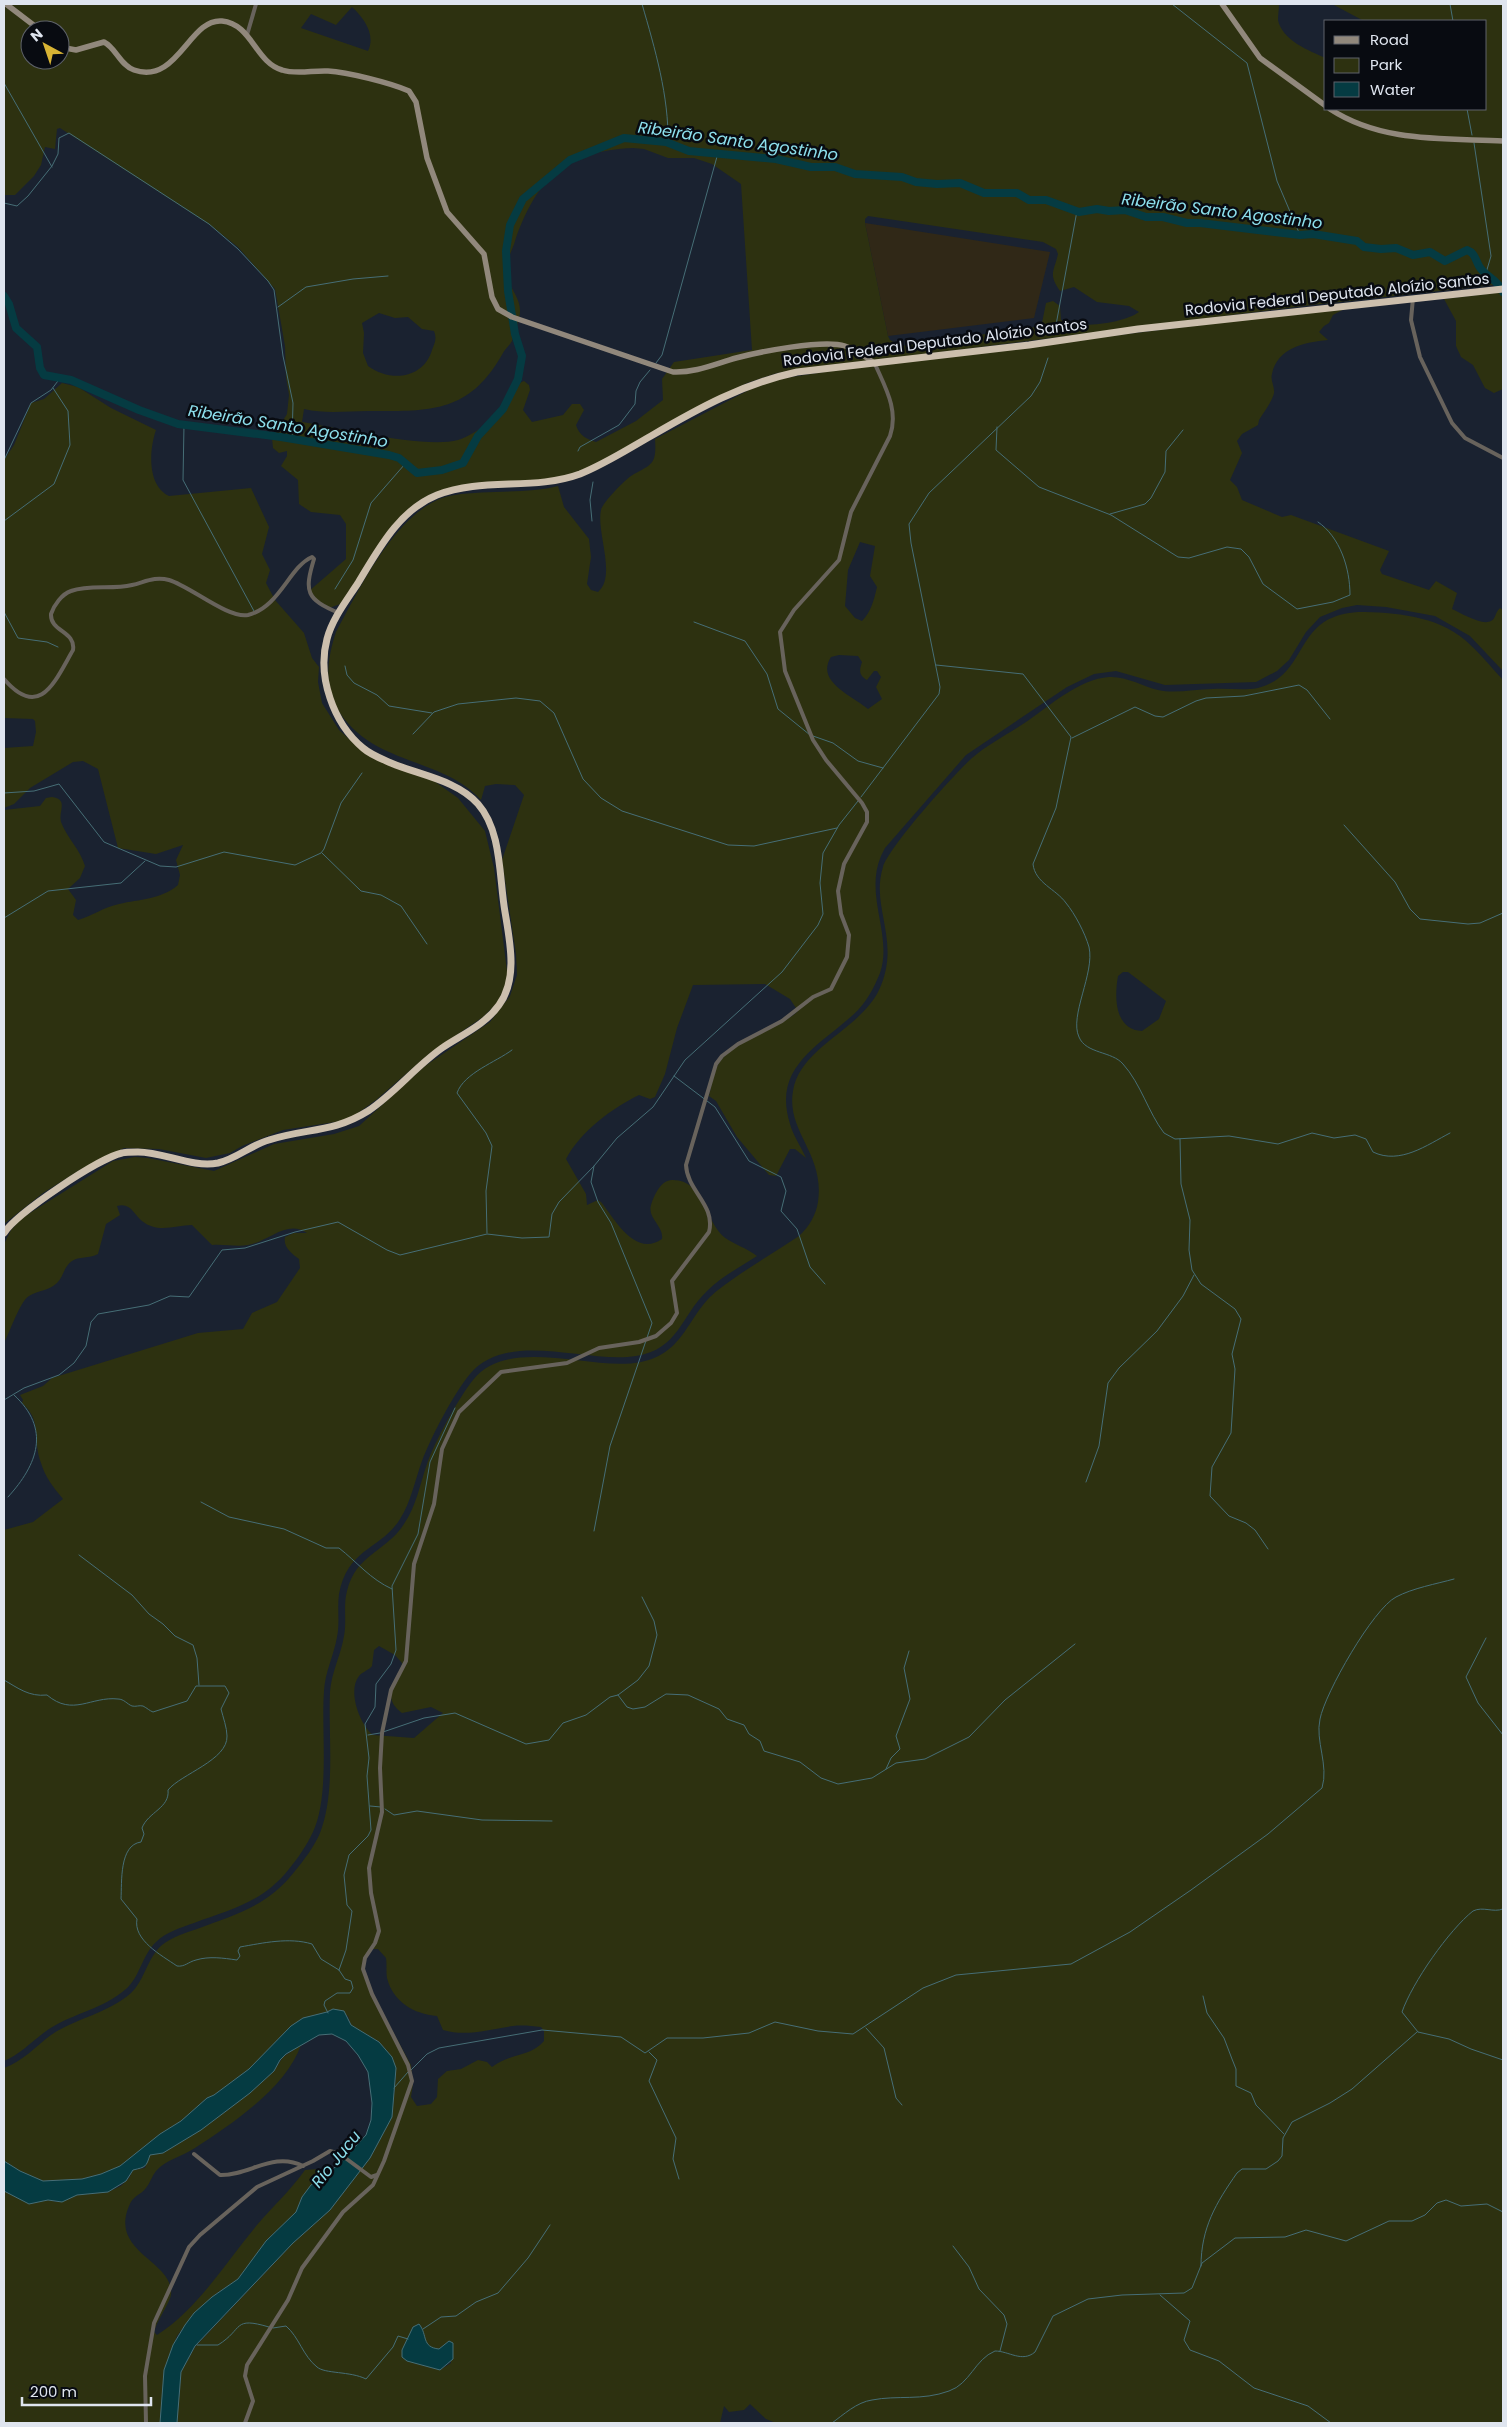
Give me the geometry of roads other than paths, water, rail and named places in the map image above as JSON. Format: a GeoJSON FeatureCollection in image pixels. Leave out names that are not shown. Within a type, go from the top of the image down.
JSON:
{"type":"FeatureCollection","features":[{"type":"Feature","properties":{"kind":"highway","name":"Rodovia Federal Deputado Aloízio Santos"},"geometry":{"type":"LineString","coordinates":[[4,1233],[10,1223],[47,1196],[92,1168],[124,1152],[154,1153],[206,1164],[218,1162],[267,1140],[340,1126],[371,1109],[418,1066],[477,1026],[502,1001],[508,989],[511,969],[511,945],[498,857],[490,826],[483,811],[470,796],[443,782],[372,754],[354,739],[345,726],[329,694],[323,671],[327,639],[339,613],[398,524],[412,510],[438,494],[469,487],[546,482],[567,478],[592,469],[702,407],[751,384],[797,372],[874,364],[1138,329],[1500,289]]}},
{"type":"Feature","properties":{"kind":"main road"},"geometry":{"type":"LineString","coordinates":[[6,4],[27,20]]}},
{"type":"Feature","properties":{"kind":"main road"},"geometry":{"type":"LineString","coordinates":[[1222,4],[1260,58],[1324,105]]}},
{"type":"Feature","properties":{"kind":"main road"},"geometry":{"type":"LineString","coordinates":[[70,49],[76,50],[104,42],[128,66],[142,71],[151,71],[167,65],[202,29],[212,23],[229,23],[247,35],[259,54],[270,64],[282,70],[339,72],[405,90],[412,94],[418,109],[427,158],[447,212],[484,254],[492,297],[498,309],[522,321],[673,372],[698,370],[764,352],[824,345],[846,346],[874,364]]}},
{"type":"Feature","properties":{"kind":"main road"},"geometry":{"type":"LineString","coordinates":[[1332,110],[1364,127],[1394,135],[1503,141]]}},
{"type":"Feature","properties":{"kind":"street"},"geometry":{"type":"LineString","coordinates":[[247,35],[256,4]]}},
{"type":"Feature","properties":{"kind":"street"},"geometry":{"type":"LineString","coordinates":[[1413,298],[1411,320],[1420,357],[1452,423],[1465,438],[1503,458]]}},
{"type":"Feature","properties":{"kind":"street"},"geometry":{"type":"LineString","coordinates":[[245,2423],[253,2401],[245,2376],[247,2365],[288,2300],[302,2268],[343,2212],[370,2189],[384,2161],[412,2081],[412,2076],[363,1973],[364,1958],[375,1944],[379,1931],[371,1893],[369,1868],[382,1812],[380,1768],[382,1728],[391,1690],[406,1661],[414,1564],[434,1504],[442,1449],[459,1412],[501,1372],[572,1361],[599,1348],[650,1339],[671,1323],[677,1308],[672,1281],[709,1232],[711,1224],[710,1213],[688,1179],[686,1164],[716,1064],[722,1056],[738,1044],[789,1017],[813,997],[831,989],[847,957],[850,941],[840,907],[838,891],[840,878],[868,817],[862,803],[826,760],[813,740],[785,671],[780,632],[794,610],[839,560],[851,512],[894,426],[891,403],[874,364]]}},
{"type":"Feature","properties":{"kind":"street"},"geometry":{"type":"LineString","coordinates":[[4,679],[26,697],[36,698],[47,692],[73,650],[74,644],[72,638],[54,624],[51,614],[61,598],[74,590],[130,585],[160,578],[182,585],[226,609],[245,615],[258,611],[274,598],[302,565],[312,557],[314,559],[307,582],[310,595],[316,602],[339,613]]}},
{"type":"Feature","properties":{"kind":"street"},"geometry":{"type":"LineString","coordinates":[[146,2423],[145,2376],[154,2323],[186,2252],[200,2235],[252,2191],[330,2151],[337,2152],[371,2177],[377,2176]]}},
{"type":"Feature","properties":{"kind":"street"},"geometry":{"type":"LineString","coordinates":[[194,2154],[220,2175],[276,2161],[288,2161],[303,2166]]}},
{"type":"Feature","properties":{"kind":"water","name":"Rio Jucu"},"geometry":{"type":"Polygon","coordinates":[[[333,2009],[344,2011],[351,2025],[379,2042],[392,2057],[396,2068],[392,2117],[370,2158],[330,2210],[293,2243],[195,2346],[181,2372],[177,2423],[160,2423],[164,2370],[173,2345],[185,2325],[194,2313],[212,2297],[238,2279],[266,2241],[296,2212],[302,2197],[311,2185],[338,2165],[366,2135],[371,2120],[372,2103],[368,2072],[358,2055],[346,2041],[332,2034],[319,2035],[286,2054],[274,2071],[250,2093],[201,2130],[163,2153],[150,2155],[145,2166],[133,2170],[126,2181],[108,2192],[77,2195],[62,2202],[48,2200],[29,2204],[4,2191],[4,2161],[20,2171],[43,2181],[82,2179],[120,2166],[160,2134],[181,2121],[207,2098],[214,2095],[249,2069],[291,2026],[303,2018],[333,2009]]]}},
{"type":"Feature","properties":{"kind":"water"},"geometry":{"type":"Polygon","coordinates":[[[419,2324],[427,2343],[433,2348],[439,2349],[449,2341],[453,2343],[453,2359],[440,2370],[407,2361],[402,2357],[402,2350],[413,2327],[419,2324]]]}},
{"type":"Feature","properties":{"kind":"waterway"},"geometry":{"type":"LineString","coordinates":[[642,4],[664,90],[668,143]]}},
{"type":"Feature","properties":{"kind":"waterway"},"geometry":{"type":"LineString","coordinates":[[1172,4],[1247,63],[1277,181],[1300,235]]}},
{"type":"Feature","properties":{"kind":"waterway"},"geometry":{"type":"LineString","coordinates":[[1450,4],[1453,20]]}},
{"type":"Feature","properties":{"kind":"waterway"},"geometry":{"type":"LineString","coordinates":[[4,83],[52,167]]}},
{"type":"Feature","properties":{"kind":"waterway"},"geometry":{"type":"LineString","coordinates":[[1467,110],[1472,135]]}},
{"type":"Feature","properties":{"kind":"waterway"},"geometry":{"type":"LineString","coordinates":[[4,203],[17,206],[28,196],[52,166],[58,154],[59,138],[69,133],[209,224],[238,249],[274,290],[283,356],[293,403],[292,439]]}},
{"type":"Feature","properties":{"kind":"waterway","name":"Ribeirão Santo Agostinho"},"geometry":{"type":"LineString","coordinates":[[4,296],[9,304],[16,328],[37,347],[40,368],[44,375],[71,380],[139,410],[178,424],[281,437],[389,455],[399,458],[417,473],[442,470],[463,463],[478,436],[503,409],[518,379],[522,356],[515,334],[508,291],[506,251],[510,225],[523,199],[570,160],[624,138],[666,142],[689,151],[776,159],[811,167],[835,167],[855,174],[902,177],[916,182],[937,184],[960,183],[984,193],[1017,193],[1029,200],[1046,200],[1079,212],[1097,209],[1109,211],[1125,210],[1146,217],[1163,217],[1187,223],[1300,235],[1313,234],[1357,241],[1364,247],[1396,248],[1413,255],[1430,252],[1445,261],[1467,250],[1473,255],[1484,273],[1498,284],[1503,292]]}},
{"type":"Feature","properties":{"kind":"waterway"},"geometry":{"type":"LineString","coordinates":[[1474,143],[1491,256],[1486,273]]}},
{"type":"Feature","properties":{"kind":"waterway"},"geometry":{"type":"LineString","coordinates":[[656,363],[662,355],[718,153]]}},
{"type":"Feature","properties":{"kind":"waterway"},"geometry":{"type":"LineString","coordinates":[[1056,325],[1077,211]]}},
{"type":"Feature","properties":{"kind":"waterway"},"geometry":{"type":"LineString","coordinates":[[278,307],[306,287],[353,279],[388,276]]}},
{"type":"Feature","properties":{"kind":"waterway"},"geometry":{"type":"LineString","coordinates":[[861,797],[939,694],[940,687],[911,543],[909,524],[929,493],[1031,396],[1040,382],[1048,358]]}},
{"type":"Feature","properties":{"kind":"waterway"},"geometry":{"type":"LineString","coordinates":[[578,451],[580,447],[619,425],[635,404],[636,391],[640,382],[650,370]]}},
{"type":"Feature","properties":{"kind":"waterway"},"geometry":{"type":"LineString","coordinates":[[4,460],[31,403],[51,390],[61,377]]}},
{"type":"Feature","properties":{"kind":"waterway"},"geometry":{"type":"LineString","coordinates":[[4,521],[54,484],[70,445],[68,411],[53,388]]}},
{"type":"Feature","properties":{"kind":"waterway"},"geometry":{"type":"LineString","coordinates":[[184,425],[183,480],[254,611]]}},
{"type":"Feature","properties":{"kind":"waterway"},"geometry":{"type":"LineString","coordinates":[[997,427],[996,450],[1039,487],[1111,515],[1178,557],[1189,558],[1227,547],[1241,549],[1249,557],[1263,584],[1297,609],[1333,602],[1350,595],[1348,574],[1342,554],[1332,536],[1318,522]]}},
{"type":"Feature","properties":{"kind":"waterway"},"geometry":{"type":"LineString","coordinates":[[1110,514],[1145,504],[1151,498],[1165,472],[1166,451],[1183,430]]}},
{"type":"Feature","properties":{"kind":"waterway"},"geometry":{"type":"LineString","coordinates":[[335,589],[353,560],[371,503],[405,464]]}},
{"type":"Feature","properties":{"kind":"waterway"},"geometry":{"type":"LineString","coordinates":[[592,521],[590,500],[593,482]]}},
{"type":"Feature","properties":{"kind":"waterway"},"geometry":{"type":"LineString","coordinates":[[4,612],[18,638],[47,642],[58,647]]}},
{"type":"Feature","properties":{"kind":"waterway"},"geometry":{"type":"LineString","coordinates":[[694,622],[745,641],[767,674],[778,709],[810,735]]}},
{"type":"Feature","properties":{"kind":"waterway"},"geometry":{"type":"LineString","coordinates":[[936,665],[1023,674],[1071,737],[1056,808],[1033,864],[1035,871],[1042,881],[1062,898],[1069,907],[1089,947],[1089,969],[1077,1018],[1079,1037],[1087,1047],[1112,1057],[1123,1064],[1135,1080],[1164,1133],[1175,1139],[1229,1136],[1278,1144],[1312,1133],[1334,1138],[1355,1135],[1366,1139],[1373,1152],[1393,1156],[1403,1155],[1423,1148],[1450,1133]]}},
{"type":"Feature","properties":{"kind":"waterway"},"geometry":{"type":"LineString","coordinates":[[345,666],[347,675],[354,683],[377,695],[389,706],[432,713]]}},
{"type":"Feature","properties":{"kind":"waterway"},"geometry":{"type":"LineString","coordinates":[[1072,738],[1135,707],[1155,716],[1163,717],[1206,698],[1244,696],[1299,685],[1307,690],[1330,719]]}},
{"type":"Feature","properties":{"kind":"waterway"},"geometry":{"type":"LineString","coordinates":[[413,734],[434,712],[458,704],[516,698],[540,701],[554,713],[583,779],[601,798],[622,811],[728,845],[754,846],[837,828]]}},
{"type":"Feature","properties":{"kind":"waterway"},"geometry":{"type":"LineString","coordinates":[[813,736],[833,743],[858,761],[883,768]]}},
{"type":"Feature","properties":{"kind":"waterway"},"geometry":{"type":"LineString","coordinates":[[4,793],[34,791],[59,784],[104,842],[160,866],[176,867],[224,852],[295,865],[321,853],[324,849],[341,803],[362,773]]}},
{"type":"Feature","properties":{"kind":"waterway"},"geometry":{"type":"LineString","coordinates":[[4,1400],[24,1388],[59,1375],[74,1363],[86,1346],[91,1322],[98,1314],[149,1305],[170,1296],[189,1297],[222,1250],[245,1248],[295,1232],[338,1222],[387,1250],[400,1255],[487,1234],[522,1238],[549,1237],[552,1214],[559,1202],[594,1166],[617,1138],[653,1107],[685,1060],[782,972],[818,925],[823,914],[820,883],[823,853],[839,825],[858,801]]}},
{"type":"Feature","properties":{"kind":"waterway"},"geometry":{"type":"LineString","coordinates":[[1344,825],[1395,882],[1410,909],[1420,919],[1468,924],[1480,923],[1503,913]]}},
{"type":"Feature","properties":{"kind":"waterway"},"geometry":{"type":"LineString","coordinates":[[322,853],[361,891],[381,895],[401,906],[427,944]]}},
{"type":"Feature","properties":{"kind":"waterway"},"geometry":{"type":"LineString","coordinates":[[4,918],[48,891],[121,883],[145,861]]}},
{"type":"Feature","properties":{"kind":"waterway"},"geometry":{"type":"LineString","coordinates":[[487,1233],[486,1191],[492,1146],[486,1133],[457,1093],[473,1074],[512,1050]]}},
{"type":"Feature","properties":{"kind":"waterway"},"geometry":{"type":"LineString","coordinates":[[674,1076],[715,1107],[749,1161],[781,1177],[786,1191],[781,1211],[797,1229],[810,1267],[825,1284]]}},
{"type":"Feature","properties":{"kind":"waterway"},"geometry":{"type":"LineString","coordinates":[[1180,1139],[1181,1184],[1190,1220],[1189,1250],[1192,1270],[1201,1284],[1235,1309],[1241,1319],[1232,1354],[1235,1369],[1231,1433],[1212,1467],[1210,1496],[1229,1516],[1246,1523],[1255,1530],[1268,1549]]}},
{"type":"Feature","properties":{"kind":"waterway"},"geometry":{"type":"LineString","coordinates":[[594,1166],[591,1182],[598,1202],[611,1223],[652,1323],[610,1446],[594,1531]]}},
{"type":"Feature","properties":{"kind":"waterway"},"geometry":{"type":"LineString","coordinates":[[1086,1482],[1099,1446],[1108,1383],[1119,1368],[1157,1331],[1183,1296],[1194,1275]]}},
{"type":"Feature","properties":{"kind":"waterway"},"geometry":{"type":"LineString","coordinates":[[8,1497],[27,1472],[36,1446],[33,1421],[26,1408],[14,1395]]}},
{"type":"Feature","properties":{"kind":"waterway"},"geometry":{"type":"LineString","coordinates":[[339,1970],[346,1950],[352,1911],[347,1905],[344,1875],[349,1855],[368,1836],[371,1830],[367,1776],[369,1758],[365,1724],[375,1707],[376,1684],[391,1664],[396,1650],[392,1586],[418,1534],[430,1462],[455,1408]]}},
{"type":"Feature","properties":{"kind":"waterway"},"geometry":{"type":"LineString","coordinates":[[201,1502],[229,1517],[284,1529],[326,1548],[339,1548],[370,1575],[392,1589]]}},
{"type":"Feature","properties":{"kind":"waterway"},"geometry":{"type":"LineString","coordinates":[[79,1555],[132,1595],[149,1614],[175,1636],[193,1645],[197,1658],[199,1685]]}},
{"type":"Feature","properties":{"kind":"waterway"},"geometry":{"type":"LineString","coordinates":[[411,2070],[427,2054],[439,2048],[542,2030],[621,2037],[645,2053],[667,2038],[703,2038],[749,2033],[775,2022],[818,2031],[853,2034],[923,1988],[956,1975],[1071,1964],[1130,1932],[1191,1890],[1268,1834],[1322,1788],[1324,1771],[1319,1736],[1320,1719],[1331,1691],[1351,1653],[1375,1617],[1396,1597],[1454,1579]]}},
{"type":"Feature","properties":{"kind":"waterway"},"geometry":{"type":"LineString","coordinates":[[383,1732],[424,1718],[455,1713],[526,1744],[549,1740],[563,1723],[586,1715],[610,1697],[618,1695],[638,1680],[649,1666],[657,1635],[654,1621],[642,1597]]}},
{"type":"Feature","properties":{"kind":"waterway"},"geometry":{"type":"LineString","coordinates":[[1486,1638],[1466,1677],[1478,1703],[1503,1735]]}},
{"type":"Feature","properties":{"kind":"waterway"},"geometry":{"type":"LineString","coordinates":[[618,1695],[627,1707],[633,1709],[645,1707],[666,1694],[688,1695],[719,1709],[727,1719],[744,1725],[749,1734],[760,1741],[764,1751],[800,1762],[821,1778],[838,1784],[872,1778],[896,1763],[925,1759],[969,1737],[1005,1700],[1075,1644]]}},
{"type":"Feature","properties":{"kind":"waterway"},"geometry":{"type":"LineString","coordinates":[[886,1769],[891,1758],[900,1749],[896,1736],[910,1699],[904,1668],[909,1651]]}},
{"type":"Feature","properties":{"kind":"waterway"},"geometry":{"type":"LineString","coordinates":[[4,1680],[24,1691],[35,1695],[47,1695],[65,1704],[74,1705],[99,1700],[118,1699],[132,1706],[143,1706],[153,1712],[187,1701],[196,1686],[225,1686],[229,1693],[221,1709],[227,1733],[225,1745],[212,1759],[174,1784],[168,1790],[166,1801],[145,1823],[142,1828],[144,1834],[141,1842],[134,1845],[125,1857],[121,1899],[137,1919],[139,1934],[144,1940],[156,1952],[177,1966],[206,1958],[237,1960],[240,1956],[238,1951],[240,1947],[276,1941],[312,1944],[321,1959],[339,1970],[345,1979],[351,1981],[353,1988],[350,1993],[337,1993],[325,2001],[324,2005],[328,2013]]}},
{"type":"Feature","properties":{"kind":"waterway"},"geometry":{"type":"LineString","coordinates":[[368,1735],[380,1733]]}},
{"type":"Feature","properties":{"kind":"waterway"},"geometry":{"type":"LineString","coordinates":[[370,1806],[381,1807]]}},
{"type":"Feature","properties":{"kind":"waterway"},"geometry":{"type":"LineString","coordinates":[[385,1809],[394,1815],[417,1811],[482,1820],[552,1821]]}},
{"type":"Feature","properties":{"kind":"waterway"},"geometry":{"type":"LineString","coordinates":[[1418,2032],[1402,2012],[1414,1987],[1432,1958],[1453,1931],[1473,1911],[1480,1909],[1503,1909]]}},
{"type":"Feature","properties":{"kind":"waterway"},"geometry":{"type":"LineString","coordinates":[[1203,1996],[1207,2013],[1224,2038],[1236,2069],[1236,2086],[1251,2093],[1256,2105],[1284,2134]]}},
{"type":"Feature","properties":{"kind":"waterway"},"geometry":{"type":"LineString","coordinates":[[866,2028],[884,2048],[896,2098],[902,2105]]}},
{"type":"Feature","properties":{"kind":"waterway"},"geometry":{"type":"LineString","coordinates":[[1201,2266],[1204,2240],[1211,2216],[1237,2173],[1242,2169],[1266,2169],[1278,2161],[1282,2156],[1283,2138],[1292,2122],[1330,2103],[1352,2089],[1417,2032]]}},
{"type":"Feature","properties":{"kind":"waterway"},"geometry":{"type":"LineString","coordinates":[[1418,2032],[1449,2039],[1503,2060]]}},
{"type":"Feature","properties":{"kind":"waterway"},"geometry":{"type":"LineString","coordinates":[[649,2052],[657,2060],[649,2081],[676,2138],[673,2159],[679,2179]]}},
{"type":"Feature","properties":{"kind":"waterway"},"geometry":{"type":"LineString","coordinates":[[394,2088],[408,2072]]}},
{"type":"Feature","properties":{"kind":"waterway"},"geometry":{"type":"LineString","coordinates":[[832,2423],[866,2401],[929,2396],[956,2388],[982,2360],[995,2351],[1020,2357],[1030,2355],[1035,2352],[1053,2316],[1088,2299],[1122,2295],[1184,2293],[1192,2288],[1202,2263],[1235,2238],[1285,2237],[1306,2230],[1346,2241],[1389,2221],[1412,2221],[1425,2215],[1437,2203],[1446,2200],[1461,2206],[1487,2204],[1503,2212]]}},
{"type":"Feature","properties":{"kind":"waterway"},"geometry":{"type":"LineString","coordinates":[[423,2329],[441,2317],[456,2316],[476,2302],[498,2293],[528,2258],[550,2225]]}},
{"type":"Feature","properties":{"kind":"waterway"},"geometry":{"type":"LineString","coordinates":[[953,2246],[969,2267],[979,2289],[1004,2315],[1007,2324],[1000,2351]]}},
{"type":"Feature","properties":{"kind":"waterway"},"geometry":{"type":"LineString","coordinates":[[1160,2295],[1190,2321],[1184,2340],[1190,2350],[1219,2361],[1254,2388],[1308,2406],[1331,2423]]}},
{"type":"Feature","properties":{"kind":"waterway"},"geometry":{"type":"LineString","coordinates":[[197,2345],[218,2345],[243,2324],[249,2323],[269,2327]]}},
{"type":"Feature","properties":{"kind":"waterway"},"geometry":{"type":"LineString","coordinates":[[273,2328],[286,2326],[312,2363],[317,2367],[366,2379],[393,2347],[398,2336],[408,2339]]}}]}
